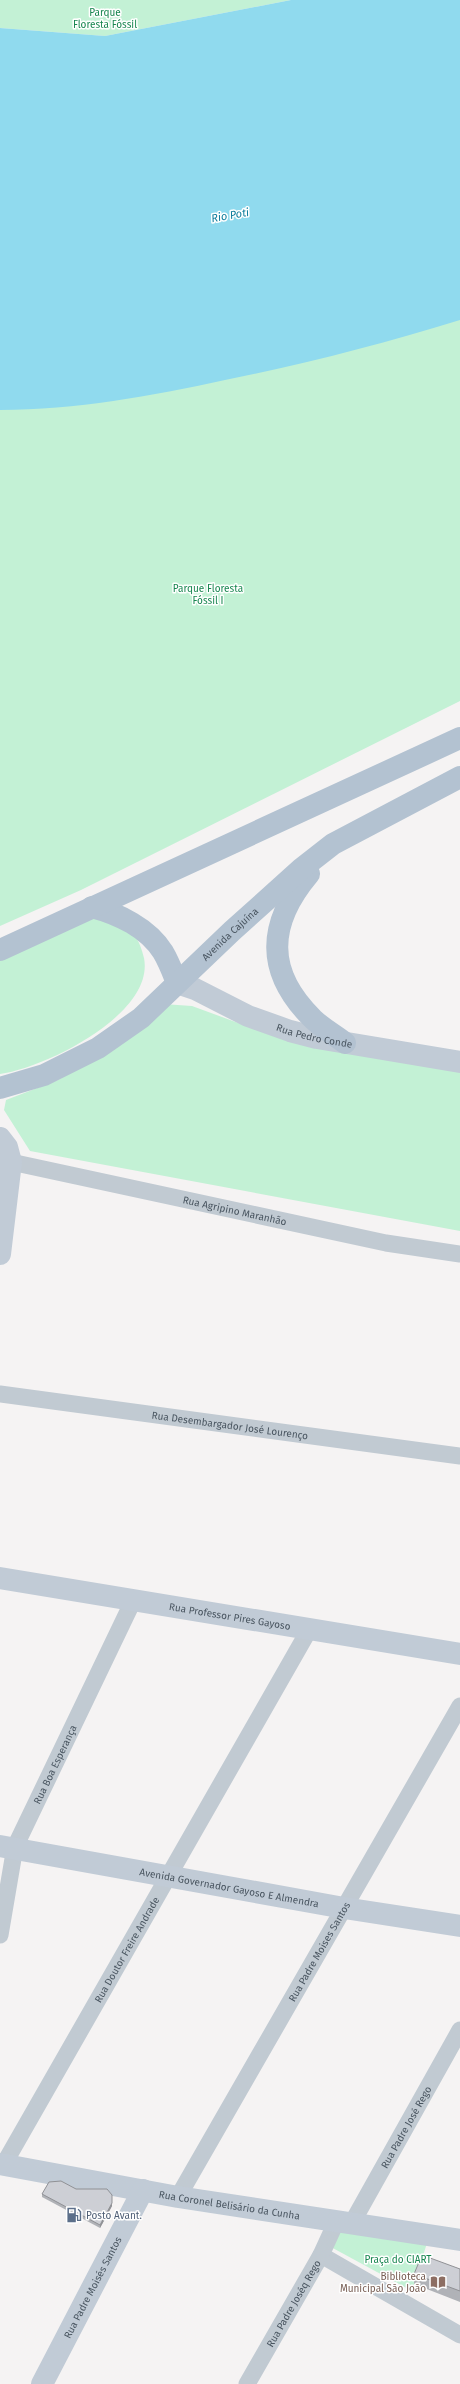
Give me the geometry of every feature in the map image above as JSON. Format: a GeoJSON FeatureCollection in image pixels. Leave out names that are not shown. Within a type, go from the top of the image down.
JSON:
{"type":"FeatureCollection","features":[{"type":"Feature","properties":{"kind":"main road"},"geometry":{"type":"LineString","coordinates":[[0,950],[460,738]]}},
{"type":"Feature","properties":{"kind":"main road","name":"Avenida Cajuína"},"geometry":{"type":"LineString","coordinates":[[0,1088],[44,1075],[98,1048],[141,1018],[301,869],[333,844],[460,777]]}},
{"type":"Feature","properties":{"kind":"main road"},"geometry":{"type":"LineString","coordinates":[[333,844],[302,881],[290,901],[281,919],[276,950],[281,974],[293,995],[314,1020],[345,1043]]}},
{"type":"Feature","properties":{"kind":"main road"},"geometry":{"type":"LineString","coordinates":[[92,907],[119,916],[142,930],[163,952],[177,983]]}},
{"type":"Feature","properties":{"kind":"main road","name":"Rua Pedro Conde"},"geometry":{"type":"LineString","coordinates":[[177,983],[194,989],[222,1005],[290,1031],[345,1043],[460,1062]]}},
{"type":"Feature","properties":{"kind":"main road"},"geometry":{"type":"LineString","coordinates":[[0,1138],[7,1147],[11,1162],[0,1254]]}},
{"type":"Feature","properties":{"kind":"main road","name":"Rua Professor Pires Gayoso"},"geometry":{"type":"LineString","coordinates":[[0,1578],[460,1654]]}},
{"type":"Feature","properties":{"kind":"main road","name":"Avenida Governador Gayoso E Almendra"},"geometry":{"type":"LineString","coordinates":[[7,1846],[344,1908],[460,1926]]}},
{"type":"Feature","properties":{"kind":"main road","name":"Rua Coronel Belisário da Cunha"},"geometry":{"type":"LineString","coordinates":[[2,2164],[178,2197],[460,2240]]}},
{"type":"Feature","properties":{"kind":"main road","name":"Rua Padre Moisés Santos"},"geometry":{"type":"LineString","coordinates":[[42,2384],[143,2190]]}},
{"type":"Feature","properties":{"kind":"street","name":"Rua Agripino Maranhão"},"geometry":{"type":"LineString","coordinates":[[11,1162],[386,1243],[460,1254]]}},
{"type":"Feature","properties":{"kind":"street","name":"Rua Desembargador José Lourenço"},"geometry":{"type":"LineString","coordinates":[[0,1394],[460,1456]]}},
{"type":"Feature","properties":{"kind":"street","name":"Rua Boa Esperança"},"geometry":{"type":"LineString","coordinates":[[0,1935],[7,1846],[133,1601]]}},
{"type":"Feature","properties":{"kind":"street","name":"Rua Doutor Freire Andrade"},"geometry":{"type":"LineString","coordinates":[[2,2164],[309,1630]]}},
{"type":"Feature","properties":{"kind":"street","name":"Rua Padre Moises Santos"},"geometry":{"type":"LineString","coordinates":[[178,2197],[460,1706]]}},
{"type":"Feature","properties":{"kind":"street","name":"Rua Padre José Rego"},"geometry":{"type":"LineString","coordinates":[[345,2222],[460,2030]]}},
{"type":"Feature","properties":{"kind":"street","name":"Rua Padre Joséq Rego"},"geometry":{"type":"LineString","coordinates":[[246,2384],[321,2256],[345,2222]]}},
{"type":"Feature","properties":{"kind":"street"},"geometry":{"type":"LineString","coordinates":[[321,2256],[460,2335]]}},
{"type":"Feature","properties":{"kind":"green space","name":"Parque Floresta Fóssil"},"geometry":{"type":"Polygon","coordinates":[[[0,0],[291,0],[105,36],[0,28],[0,0]]]}},
{"type":"Feature","properties":{"kind":"green space","name":"Parque Floresta Fóssil I"},"geometry":{"type":"Polygon","coordinates":[[[460,315],[460,701],[81,890],[0,926],[0,390],[460,315]]]}},
{"type":"Feature","properties":{"kind":"green space"},"geometry":{"type":"Polygon","coordinates":[[[97,916],[130,931],[140,945],[144,958],[143,979],[132,999],[115,1018],[93,1035],[43,1061],[20,1070],[0,1074],[0,958],[97,916]]]}},
{"type":"Feature","properties":{"kind":"green space"},"geometry":{"type":"Polygon","coordinates":[[[163,1004],[192,1006],[252,1028],[460,1067],[460,1231],[30,1151],[4,1110],[6,1100],[58,1080],[93,1060],[163,1004]]]}},
{"type":"Feature","properties":{"kind":"green space","name":"Praça do CIART"},"geometry":{"type":"Polygon","coordinates":[[[341,2224],[427,2243],[412,2291],[329,2246],[341,2224]]]}},
{"type":"Feature","properties":{"kind":"water","name":"Rio Poti"},"geometry":{"type":"Polygon","coordinates":[[[291,0],[460,0],[460,320],[314,360],[255,374],[141,397],[57,408],[0,410],[0,28],[105,36],[291,0]]]}},
{"type":"Feature","properties":{"kind":"building"},"geometry":{"type":"Polygon","coordinates":[[[61,2181],[76,2189],[107,2189],[112,2195],[112,2203],[100,2225],[42,2194],[49,2182],[61,2181]]]}},
{"type":"Feature","properties":{"kind":"building"},"geometry":{"type":"Polygon","coordinates":[[[422,2255],[460,2269],[460,2291],[414,2274],[422,2255]]]}},
{"type":"Feature","properties":{"kind":"place","name":"Posto Avant."},"geometry":{"type":"Point","coordinates":[74,2215]}},
{"type":"Feature","properties":{"kind":"place","name":"Biblioteca Municipal São João"},"geometry":{"type":"Point","coordinates":[438,2282]}}]}
